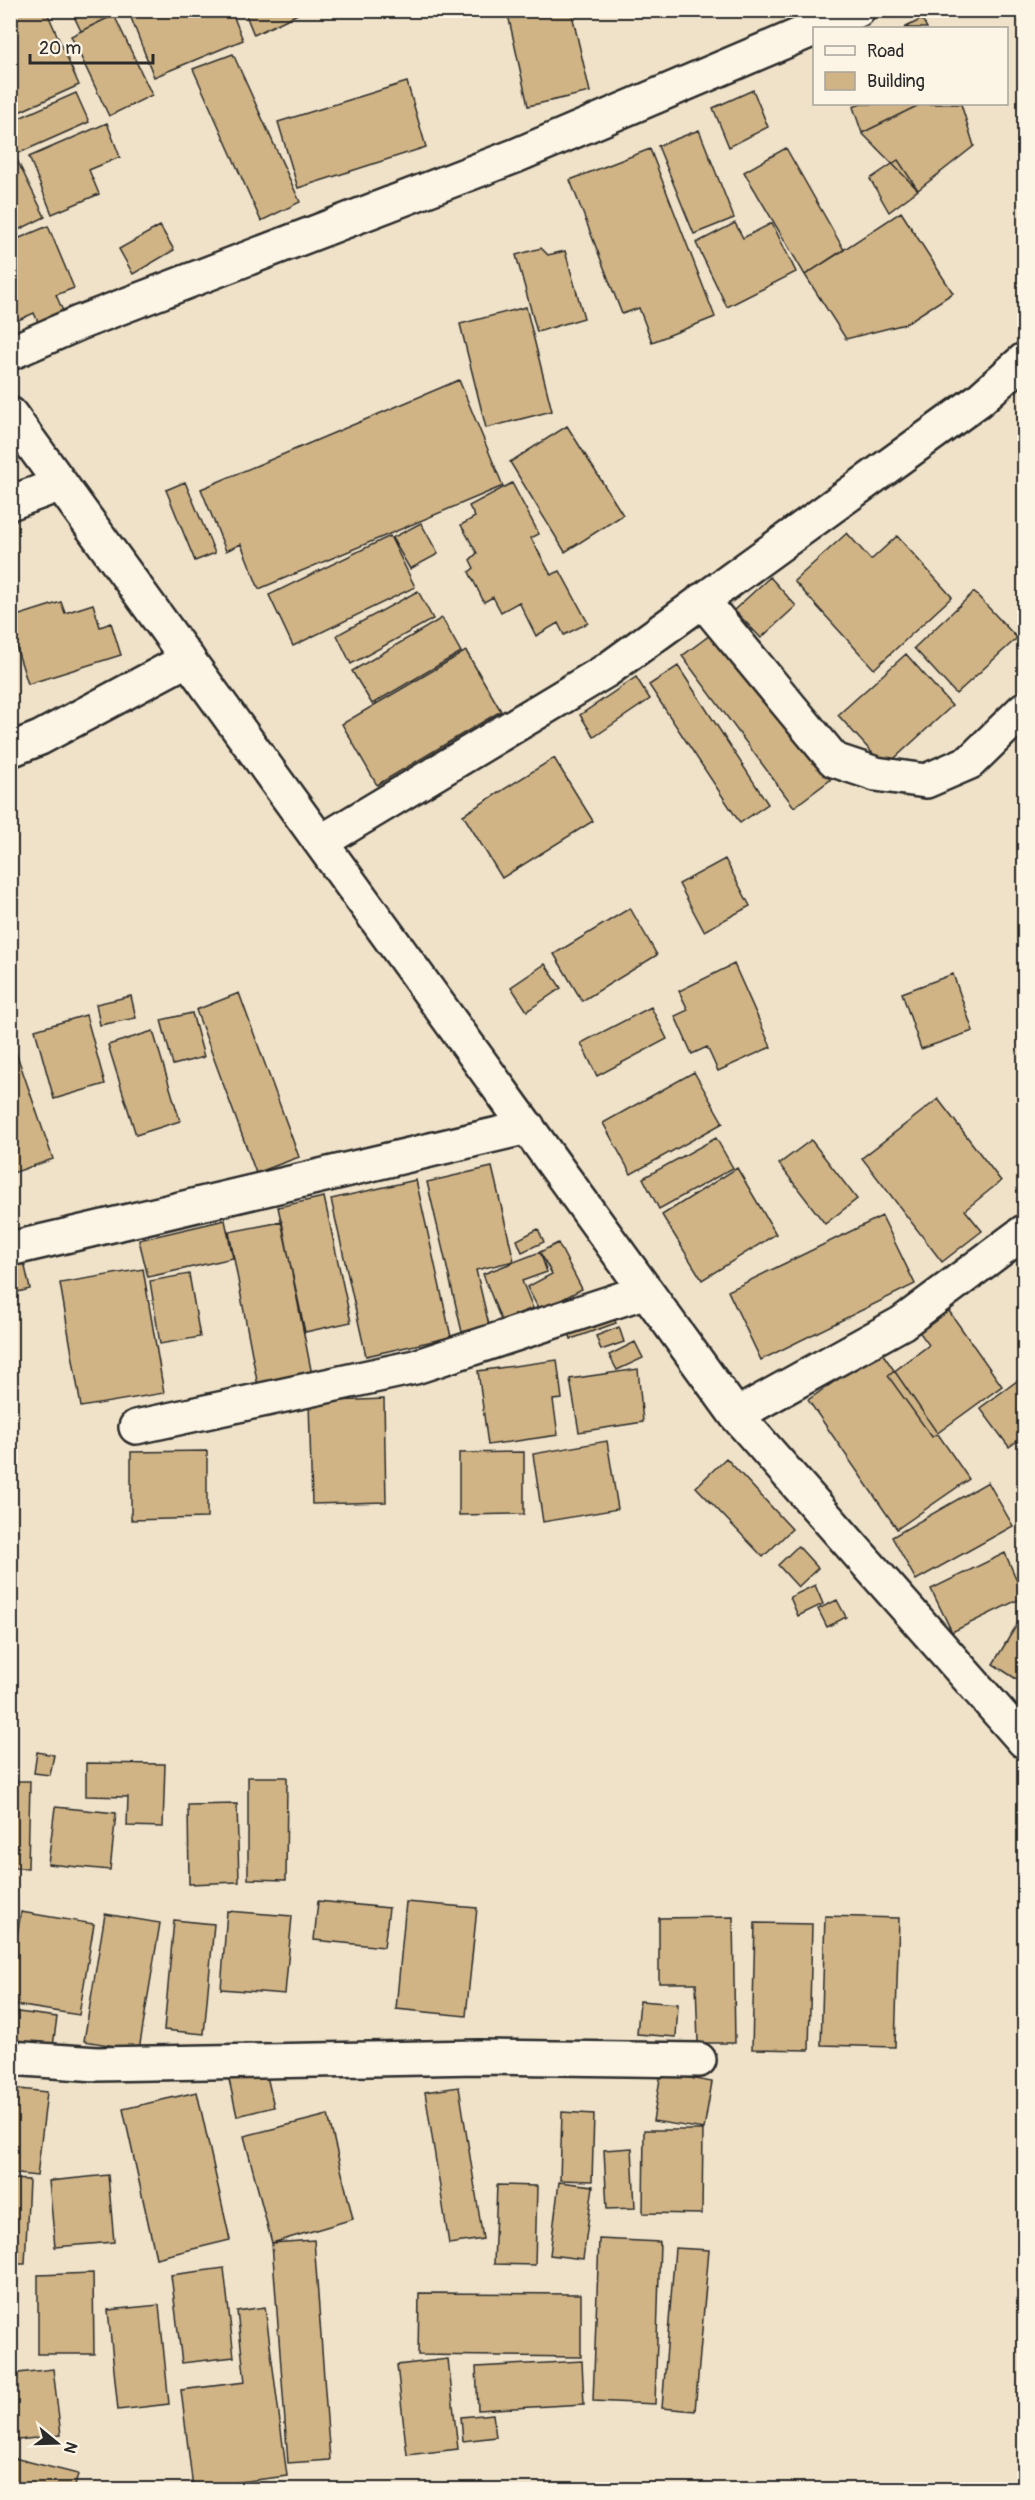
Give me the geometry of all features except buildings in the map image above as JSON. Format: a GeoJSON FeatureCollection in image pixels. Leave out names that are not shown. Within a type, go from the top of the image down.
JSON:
{"type":"FeatureCollection","features":[{"type":"Feature","properties":{"kind":"street"},"geometry":{"type":"LineString","coordinates":[[820,27],[858,10]]}},
{"type":"Feature","properties":{"kind":"street"},"geometry":{"type":"LineString","coordinates":[[10,352],[514,156],[813,30]]}},
{"type":"Feature","properties":{"kind":"street"},"geometry":{"type":"LineString","coordinates":[[321,842],[608,670],[979,400],[1024,360]]}},
{"type":"Feature","properties":{"kind":"street"},"geometry":{"type":"LineString","coordinates":[[10,414],[736,1415],[1023,1737]]}},
{"type":"Feature","properties":{"kind":"street"},"geometry":{"type":"LineString","coordinates":[[10,503],[61,484]]}},
{"type":"Feature","properties":{"kind":"street"},"geometry":{"type":"LineString","coordinates":[[702,600],[834,760],[876,774],[926,781],[970,762],[1024,709]]}},
{"type":"Feature","properties":{"kind":"street"},"geometry":{"type":"LineString","coordinates":[[10,750],[40,738],[189,659]]}},
{"type":"Feature","properties":{"kind":"street"},"geometry":{"type":"LineString","coordinates":[[10,1249],[528,1126]]}},
{"type":"Feature","properties":{"kind":"street"},"geometry":{"type":"LineString","coordinates":[[736,1415],[902,1323],[1024,1232]]}},
{"type":"Feature","properties":{"kind":"street"},"geometry":{"type":"LineString","coordinates":[[136,1427],[415,1367],[646,1291]]}},
{"type":"Feature","properties":{"kind":"street"},"geometry":{"type":"LineString","coordinates":[[10,2058],[97,2064],[479,2057],[699,2060]]}}]}
